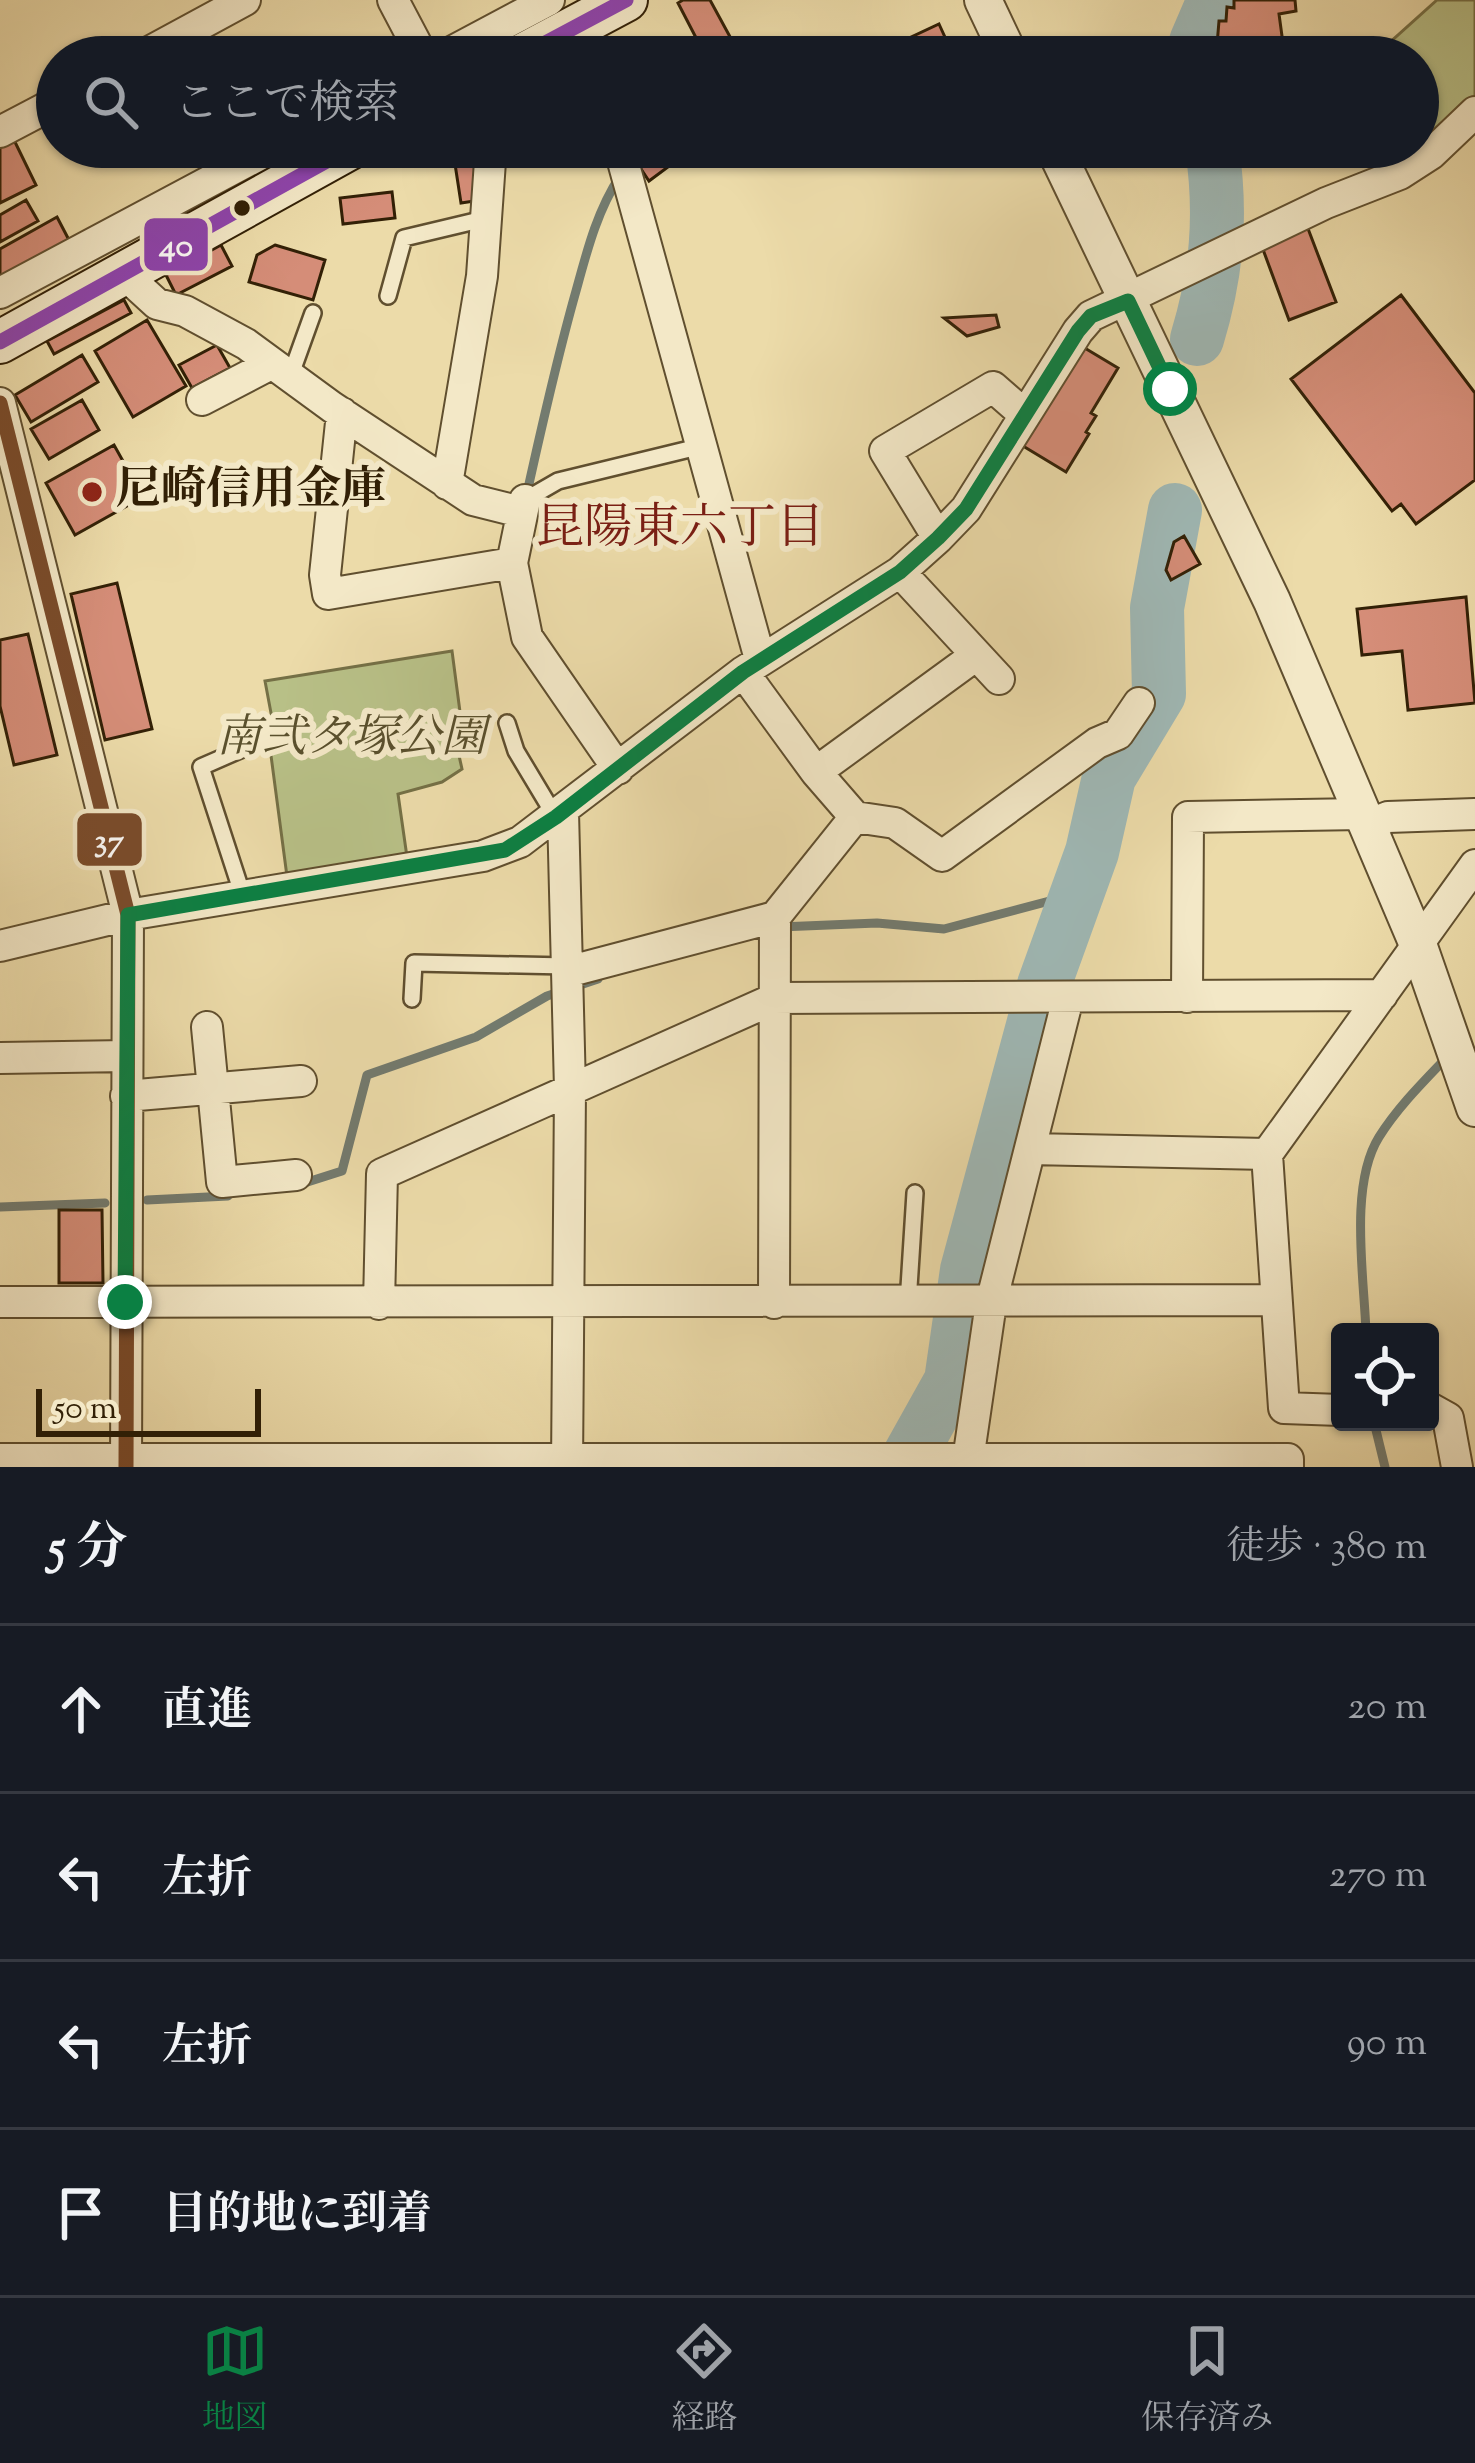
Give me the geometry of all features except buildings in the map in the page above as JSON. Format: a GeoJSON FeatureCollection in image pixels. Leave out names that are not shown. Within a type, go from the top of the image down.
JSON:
{"type":"FeatureCollection","features":[{"type":"Feature","properties":{"kind":"main road"},"geometry":{"type":"LineString","coordinates":[[566,23],[626,0]]}},
{"type":"Feature","properties":{"kind":"main road"},"geometry":{"type":"LineString","coordinates":[[0,341],[313,168]]}},
{"type":"Feature","properties":{"kind":"street"},"geometry":{"type":"LineString","coordinates":[[179,36],[245,0]]}},
{"type":"Feature","properties":{"kind":"street"},"geometry":{"type":"LineString","coordinates":[[393,0],[412,36]]}},
{"type":"Feature","properties":{"kind":"street"},"geometry":{"type":"LineString","coordinates":[[983,0],[1000,36]]}},
{"type":"Feature","properties":{"kind":"street"},"geometry":{"type":"LineString","coordinates":[[519,36],[566,23]]}},
{"type":"Feature","properties":{"kind":"street"},"geometry":{"type":"LineString","coordinates":[[1439,146],[1475,112]]}},
{"type":"Feature","properties":{"kind":"street"},"geometry":{"type":"LineString","coordinates":[[0,133],[36,113]]}},
{"type":"Feature","properties":{"kind":"street"},"geometry":{"type":"LineString","coordinates":[[0,293],[235,168]]}},
{"type":"Feature","properties":{"kind":"street"},"geometry":{"type":"LineString","coordinates":[[447,484],[482,276],[490,168]]}},
{"type":"Feature","properties":{"kind":"street"},"geometry":{"type":"LineString","coordinates":[[625,168],[702,446],[752,666],[816,772],[855,817],[895,823],[942,856],[1097,742],[1118,734],[1139,703]]}},
{"type":"Feature","properties":{"kind":"street"},"geometry":{"type":"LineString","coordinates":[[1064,168],[1272,601],[1419,946],[1475,1108]]}},
{"type":"Feature","properties":{"kind":"street"},"geometry":{"type":"LineString","coordinates":[[0,946],[128,915],[482,856],[520,842],[752,666],[900,572],[938,538],[966,509],[1091,316],[1409,168]]}},
{"type":"Feature","properties":{"kind":"street"},"geometry":{"type":"LineString","coordinates":[[122,272],[157,304],[246,344],[473,500],[523,506],[512,563],[527,637],[618,769]]}},
{"type":"Feature","properties":{"kind":"street"},"geometry":{"type":"LineString","coordinates":[[202,400],[281,371]]}},
{"type":"Feature","properties":{"kind":"street"},"geometry":{"type":"LineString","coordinates":[[938,538],[885,451],[993,387],[1025,415]]}},
{"type":"Feature","properties":{"kind":"street"},"geometry":{"type":"LineString","coordinates":[[0,403],[128,915],[126,1463]]}},
{"type":"Feature","properties":{"kind":"street"},"geometry":{"type":"LineString","coordinates":[[342,413],[325,575],[328,594],[512,563]]}},
{"type":"Feature","properties":{"kind":"street"},"geometry":{"type":"LineString","coordinates":[[900,572],[999,679]]}},
{"type":"Feature","properties":{"kind":"street"},"geometry":{"type":"LineString","coordinates":[[816,772],[975,656]]}},
{"type":"Feature","properties":{"kind":"street"},"geometry":{"type":"LineString","coordinates":[[559,814],[570,1089],[567,1463]]}},
{"type":"Feature","properties":{"kind":"street"},"geometry":{"type":"LineString","coordinates":[[1187,997],[1188,817],[1365,820],[1475,814]]}},
{"type":"Feature","properties":{"kind":"street"},"geometry":{"type":"LineString","coordinates":[[567,969],[775,917],[855,817]]}},
{"type":"Feature","properties":{"kind":"street"},"geometry":{"type":"LineString","coordinates":[[0,1459],[126,1463],[1288,1463],[1267,1154],[1475,865]]}},
{"type":"Feature","properties":{"kind":"street"},"geometry":{"type":"LineString","coordinates":[[774,1303],[775,917]]}},
{"type":"Feature","properties":{"kind":"street"},"geometry":{"type":"LineString","coordinates":[[380,1304],[382,1174],[776,998],[1382,995]]}},
{"type":"Feature","properties":{"kind":"street"},"geometry":{"type":"LineString","coordinates":[[967,1463],[972,1303],[1030,1149],[1050,998]]}},
{"type":"Feature","properties":{"kind":"street"},"geometry":{"type":"LineString","coordinates":[[207,1027],[222,1182],[296,1175]]}},
{"type":"Feature","properties":{"kind":"street"},"geometry":{"type":"LineString","coordinates":[[0,1058],[126,1055]]}},
{"type":"Feature","properties":{"kind":"street"},"geometry":{"type":"LineString","coordinates":[[126,1096],[301,1081]]}},
{"type":"Feature","properties":{"kind":"street"},"geometry":{"type":"LineString","coordinates":[[1030,1149],[1267,1154]]}},
{"type":"Feature","properties":{"kind":"street"},"geometry":{"type":"LineString","coordinates":[[0,1302],[1275,1300]]}},
{"type":"Feature","properties":{"kind":"street"},"geometry":{"type":"LineString","coordinates":[[1284,1408],[1331,1410]]}},
{"type":"Feature","properties":{"kind":"street"},"geometry":{"type":"LineString","coordinates":[[1439,1413],[1448,1418],[1457,1467]]}},
{"type":"Feature","properties":{"kind":"lane"},"geometry":{"type":"LineString","coordinates":[[388,296],[404,238],[488,218]]}},
{"type":"Feature","properties":{"kind":"lane"},"geometry":{"type":"LineString","coordinates":[[281,371],[313,313]]}},
{"type":"Feature","properties":{"kind":"lane"},"geometry":{"type":"LineString","coordinates":[[523,506],[558,481],[702,446]]}},
{"type":"Feature","properties":{"kind":"lane"},"geometry":{"type":"LineString","coordinates":[[507,723],[516,751],[559,814]]}},
{"type":"Feature","properties":{"kind":"lane"},"geometry":{"type":"LineString","coordinates":[[243,896],[201,767],[262,740]]}},
{"type":"Feature","properties":{"kind":"lane"},"geometry":{"type":"LineString","coordinates":[[412,999],[414,963],[567,969]]}},
{"type":"Feature","properties":{"kind":"lane"},"geometry":{"type":"LineString","coordinates":[[908,1303],[915,1192]]}},
{"type":"Feature","properties":{"kind":"green space"},"geometry":{"type":"Polygon","coordinates":[[[1437,0],[1475,0],[1475,100],[1439,134],[1439,36],[1397,36],[1437,0]]]}},
{"type":"Feature","properties":{"kind":"green space","name":"南弐タ塚公園"},"geometry":{"type":"Polygon","coordinates":[[[452,651],[462,727],[454,733],[462,769],[442,782],[398,794],[408,864],[288,884],[270,748],[277,745],[265,681],[452,651]]]}},
{"type":"Feature","properties":{"kind":"waterway"},"geometry":{"type":"LineString","coordinates":[[1199,36],[1214,0]]}},
{"type":"Feature","properties":{"kind":"waterway"},"geometry":{"type":"LineString","coordinates":[[1197,339],[1216,244],[1214,168]]}},
{"type":"Feature","properties":{"kind":"waterway"},"geometry":{"type":"LineString","coordinates":[[527,493],[584,261],[620,176]]}},
{"type":"Feature","properties":{"kind":"waterway"},"geometry":{"type":"LineString","coordinates":[[903,1467],[951,1381],[967,1270],[1044,985],[1092,852],[1109,777],[1159,694],[1157,608],[1175,510]]}},
{"type":"Feature","properties":{"kind":"waterway"},"geometry":{"type":"LineString","coordinates":[[780,927],[877,923],[944,929],[1076,894]]}},
{"type":"Feature","properties":{"kind":"waterway"},"geometry":{"type":"LineString","coordinates":[[298,1185],[342,1171],[367,1075],[476,1037],[547,996],[598,979]]}},
{"type":"Feature","properties":{"kind":"waterway"},"geometry":{"type":"LineString","coordinates":[[1365,1323],[1360,1232],[1370,1157],[1394,1116],[1446,1058]]}},
{"type":"Feature","properties":{"kind":"waterway"},"geometry":{"type":"LineString","coordinates":[[147,1200],[228,1196]]}},
{"type":"Feature","properties":{"kind":"waterway"},"geometry":{"type":"LineString","coordinates":[[0,1207],[105,1203]]}},
{"type":"Feature","properties":{"kind":"waterway"},"geometry":{"type":"LineString","coordinates":[[1376,1431],[1385,1467]]}},
{"type":"Feature","properties":{"kind":"transit line","name":"40"},"geometry":{"type":"LineString","coordinates":[[558,36],[626,0]]}},
{"type":"Feature","properties":{"kind":"transit line","name":"40"},"geometry":{"type":"LineString","coordinates":[[0,342],[314,168]]}},
{"type":"Feature","properties":{"kind":"transit line","name":"37"},"geometry":{"type":"LineString","coordinates":[[0,403],[128,915],[126,1467]]}},
{"type":"Feature","properties":{"kind":"place","name":"尼崎信用金庫"},"geometry":{"type":"Point","coordinates":[92,492]}},
{"type":"Feature","properties":{"kind":"district","name":"昆陽東六丁目"},"geometry":{"type":"Point","coordinates":[680,530]}},
{"type":"Feature","properties":{"kind":"route"},"geometry":{"type":"LineString","coordinates":[[125,1302],[128,915],[505,850],[556,817],[743,672],[900,572],[938,538],[966,509],[1091,316],[1128,301],[1170,389]]}}]}
